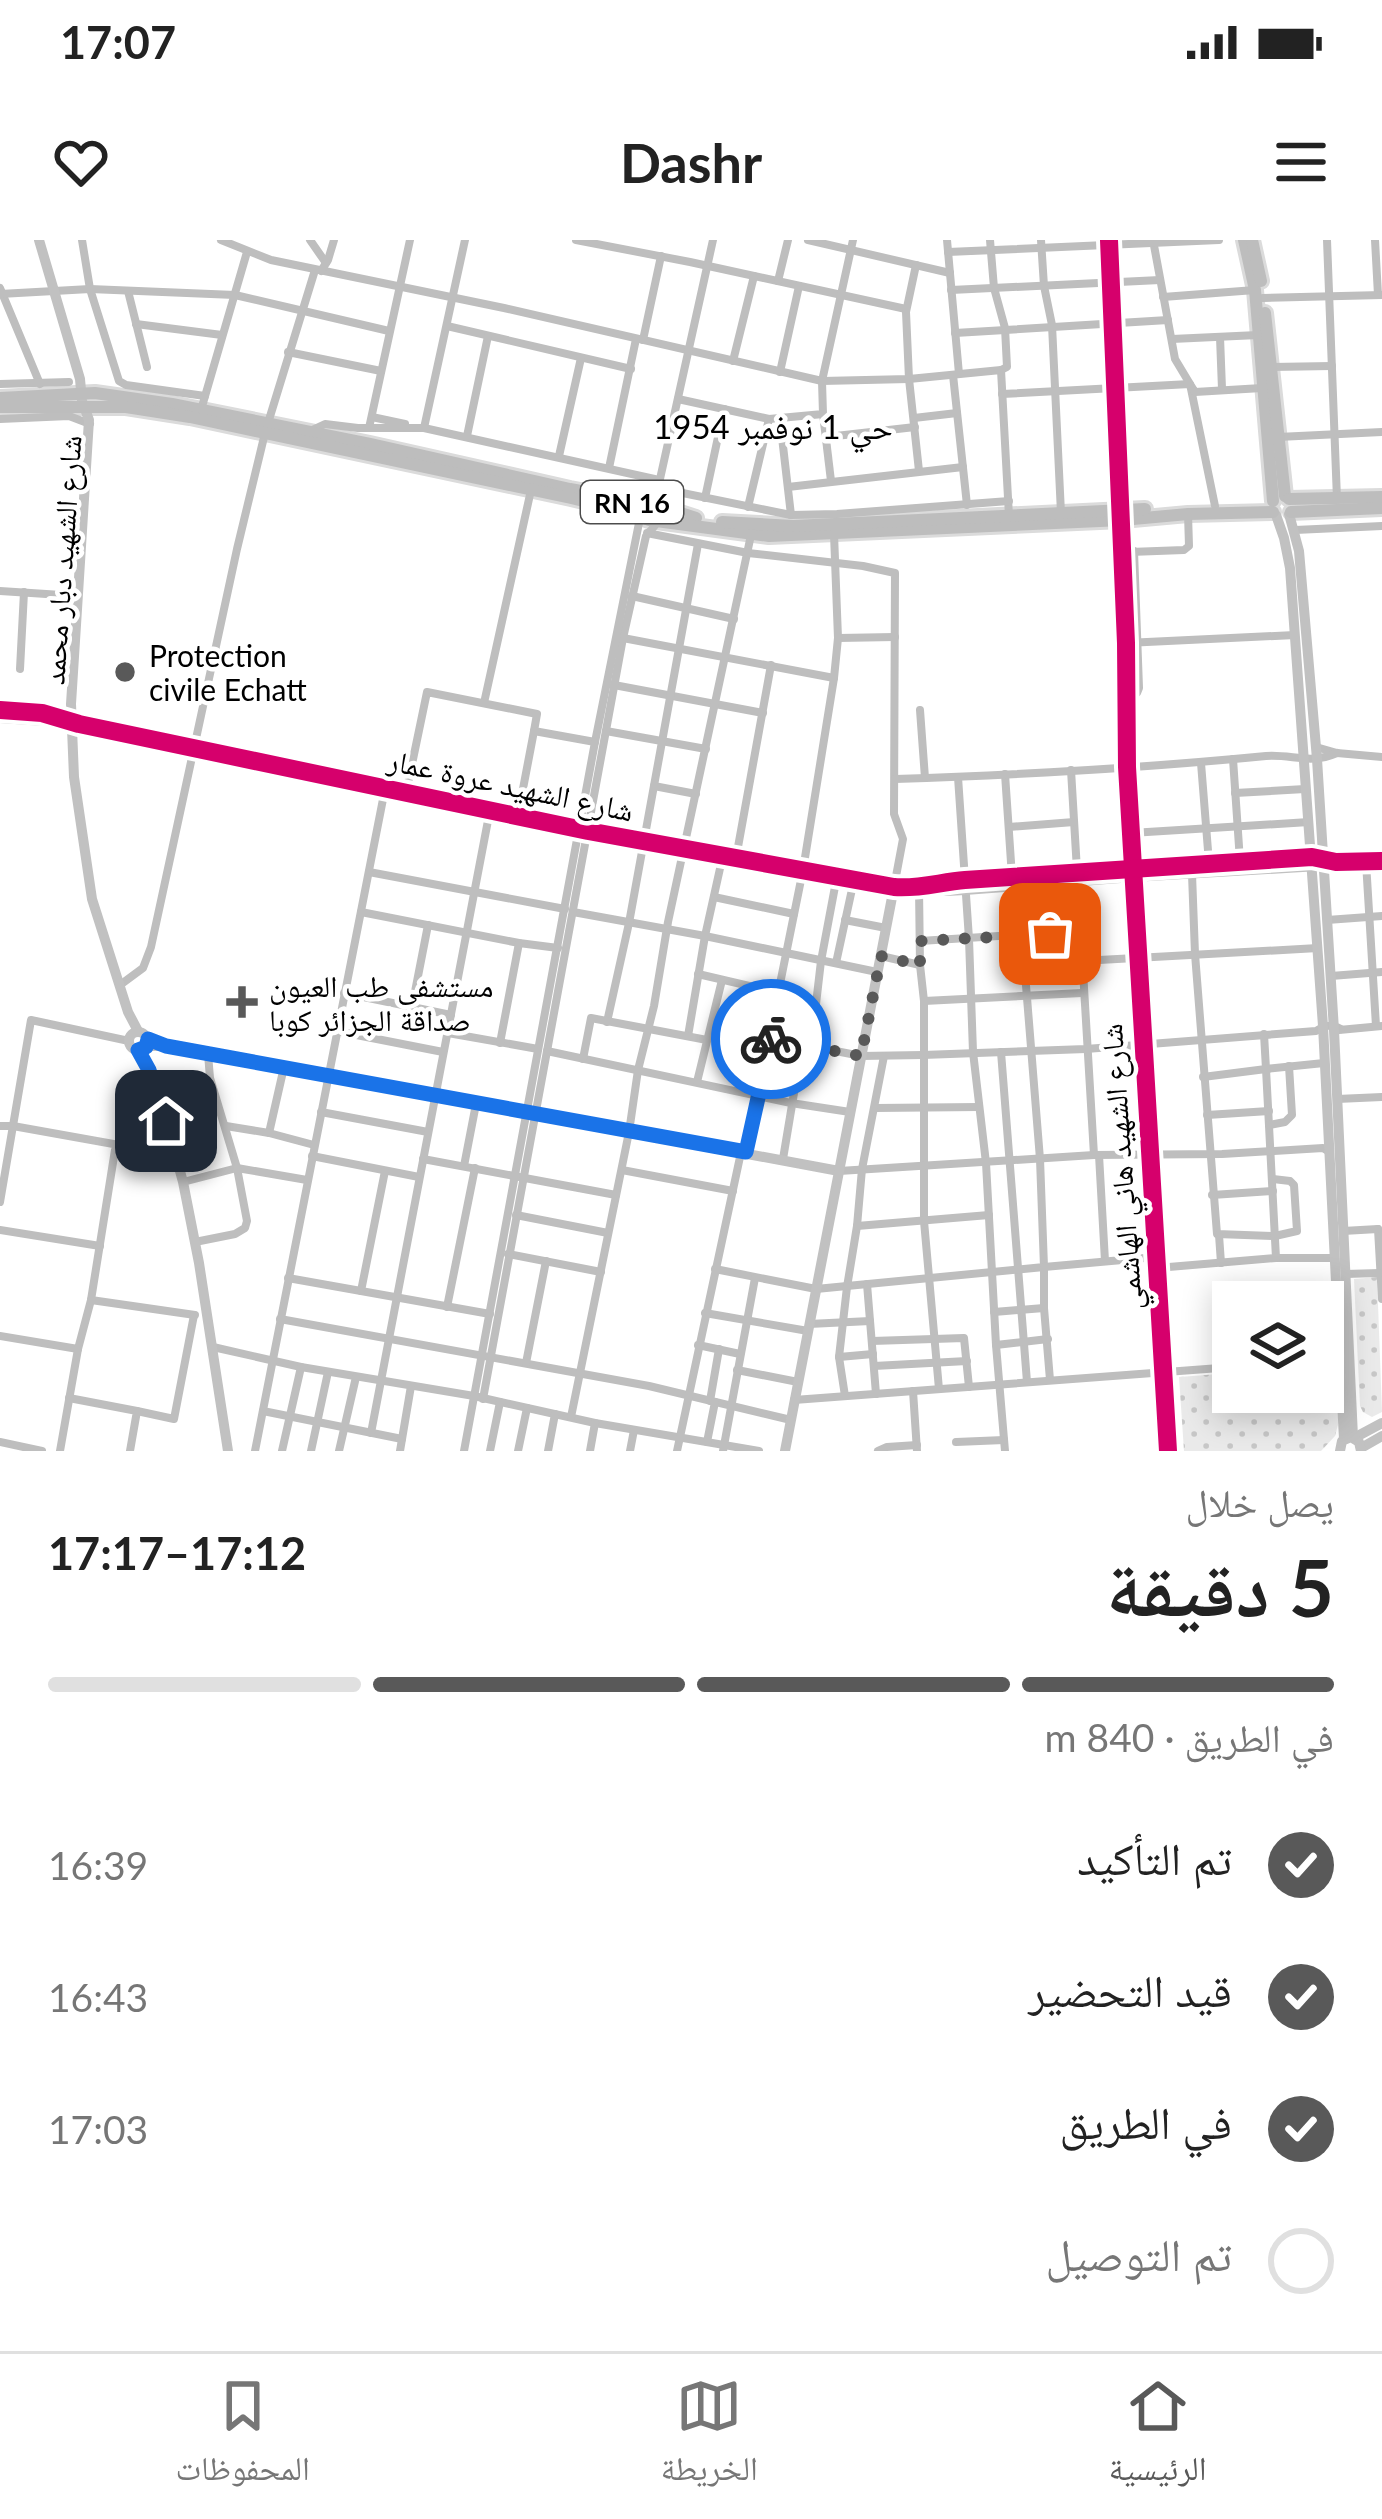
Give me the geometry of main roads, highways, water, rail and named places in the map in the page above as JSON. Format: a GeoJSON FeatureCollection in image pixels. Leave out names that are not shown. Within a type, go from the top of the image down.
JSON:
{"type":"FeatureCollection","features":[{"type":"Feature","properties":{"kind":"main road"},"geometry":{"type":"LineString","coordinates":[[1248,240],[1270,367],[1281,507]]}},
{"type":"Feature","properties":{"kind":"main road"},"geometry":{"type":"LineString","coordinates":[[1259,294],[1271,478],[1281,507]]}},
{"type":"Feature","properties":{"kind":"main road","name":"RN 16"},"geometry":{"type":"LineString","coordinates":[[0,403],[46,388],[203,403],[266,428],[531,490],[626,511],[655,502],[686,516],[753,526],[967,511],[1096,516]]}},
{"type":"Feature","properties":{"kind":"main road","name":"RN 16"},"geometry":{"type":"LineString","coordinates":[[0,403],[34,412],[85,394],[147,410],[309,432],[655,502],[751,535],[1188,514],[1382,497]]}},
{"type":"Feature","properties":{"kind":"main road"},"geometry":{"type":"LineString","coordinates":[[1248,504],[1266,494],[1271,478]]}},
{"type":"Feature","properties":{"kind":"main road","name":"RN 16"},"geometry":{"type":"LineString","coordinates":[[1121,515],[1248,504],[1382,508]]}},
{"type":"Feature","properties":{"kind":"place","name":"Protection civile Echatt"},"geometry":{"type":"Point","coordinates":[125,672]}},
{"type":"Feature","properties":{"kind":"place","name":"مستشفى طب العيون صداقة الجزائر كوبا"},"geometry":{"type":"Point","coordinates":[242,1002]}},
{"type":"Feature","properties":{"kind":"district","name":"حي 1 نوفمبر 1954"},"geometry":{"type":"Point","coordinates":[773,426]}}]}
